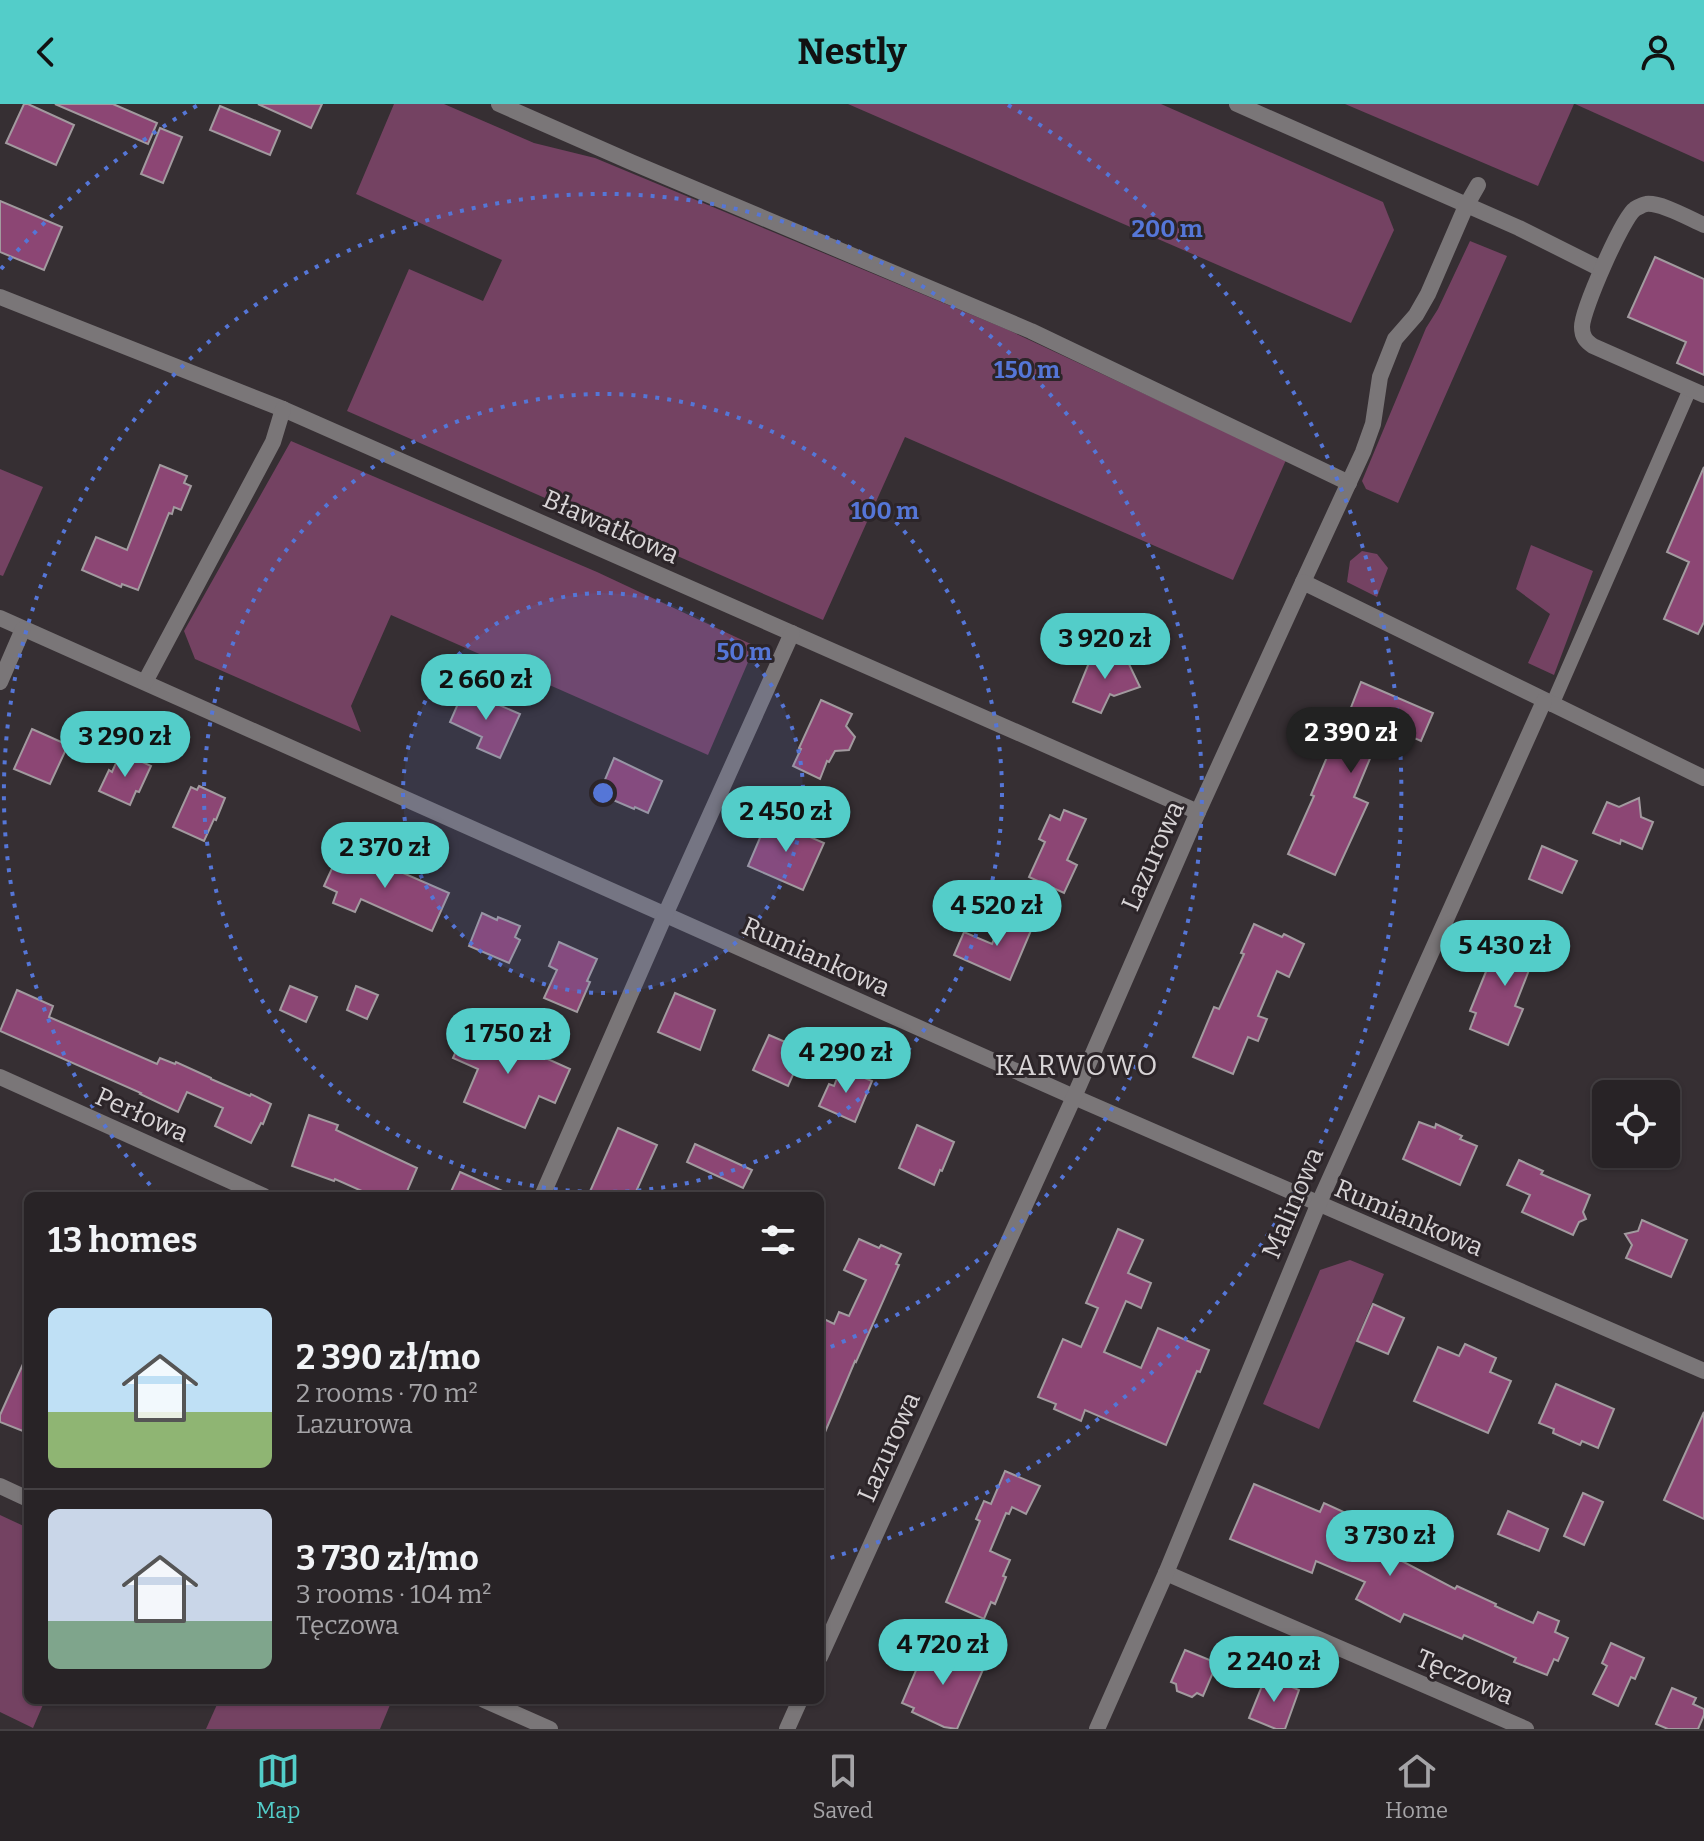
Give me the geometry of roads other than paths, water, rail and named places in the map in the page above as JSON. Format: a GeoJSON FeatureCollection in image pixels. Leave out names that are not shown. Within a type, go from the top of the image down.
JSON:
{"type":"FeatureCollection","features":[{"type":"Feature","properties":{"kind":"street"},"geometry":{"type":"LineString","coordinates":[[499,104],[1031,331],[1349,483]]}},
{"type":"Feature","properties":{"kind":"street"},"geometry":{"type":"LineString","coordinates":[[1237,104],[1519,228],[1601,269]]}},
{"type":"Feature","properties":{"kind":"street","name":"Lazurowa"},"geometry":{"type":"LineString","coordinates":[[824,1648],[1074,1097],[1198,812],[1363,452],[1373,424],[1380,377],[1395,339],[1416,315],[1428,294],[1478,185]]}},
{"type":"Feature","properties":{"kind":"street"},"geometry":{"type":"LineString","coordinates":[[1697,392],[1593,346],[1584,340],[1581,330],[1601,269],[1633,209],[1645,204],[1657,205],[1704,225]]}},
{"type":"Feature","properties":{"kind":"street","name":"Bławatkowa"},"geometry":{"type":"LineString","coordinates":[[0,297],[283,409],[1198,812]]}},
{"type":"Feature","properties":{"kind":"street"},"geometry":{"type":"LineString","coordinates":[[145,682],[273,442],[283,409]]}},
{"type":"Feature","properties":{"kind":"street"},"geometry":{"type":"LineString","coordinates":[[1303,582],[1704,778]]}},
{"type":"Feature","properties":{"kind":"street","name":"Rumiankowa"},"geometry":{"type":"LineString","coordinates":[[0,618],[1318,1205],[1704,1371]]}},
{"type":"Feature","properties":{"kind":"street"},"geometry":{"type":"LineString","coordinates":[[0,682],[23,629]]}},
{"type":"Feature","properties":{"kind":"street"},"geometry":{"type":"LineString","coordinates":[[544,1192],[792,633]]}},
{"type":"Feature","properties":{"kind":"street","name":"Malinowa"},"geometry":{"type":"LineString","coordinates":[[1097,1729],[1166,1573],[1318,1205],[1548,703]]}},
{"type":"Feature","properties":{"kind":"street","name":"Perłowa"},"geometry":{"type":"LineString","coordinates":[[0,1077],[255,1192]]}},
{"type":"Feature","properties":{"kind":"street"},"geometry":{"type":"LineString","coordinates":[[0,1486],[24,1497]]}},
{"type":"Feature","properties":{"kind":"street","name":"Tęczowa"},"geometry":{"type":"LineString","coordinates":[[1166,1573],[1526,1729]]}},
{"type":"Feature","properties":{"kind":"street"},"geometry":{"type":"LineString","coordinates":[[493,1704],[550,1729]]}},
{"type":"Feature","properties":{"kind":"street"},"geometry":{"type":"LineString","coordinates":[[787,1729],[798,1704]]}},
{"type":"Feature","properties":{"kind":"lane"},"geometry":{"type":"LineString","coordinates":[[1548,703],[1697,392]]}},
{"type":"Feature","properties":{"kind":"district","name":"KARWOWO"},"geometry":{"type":"Point","coordinates":[1077,1065]}}]}
